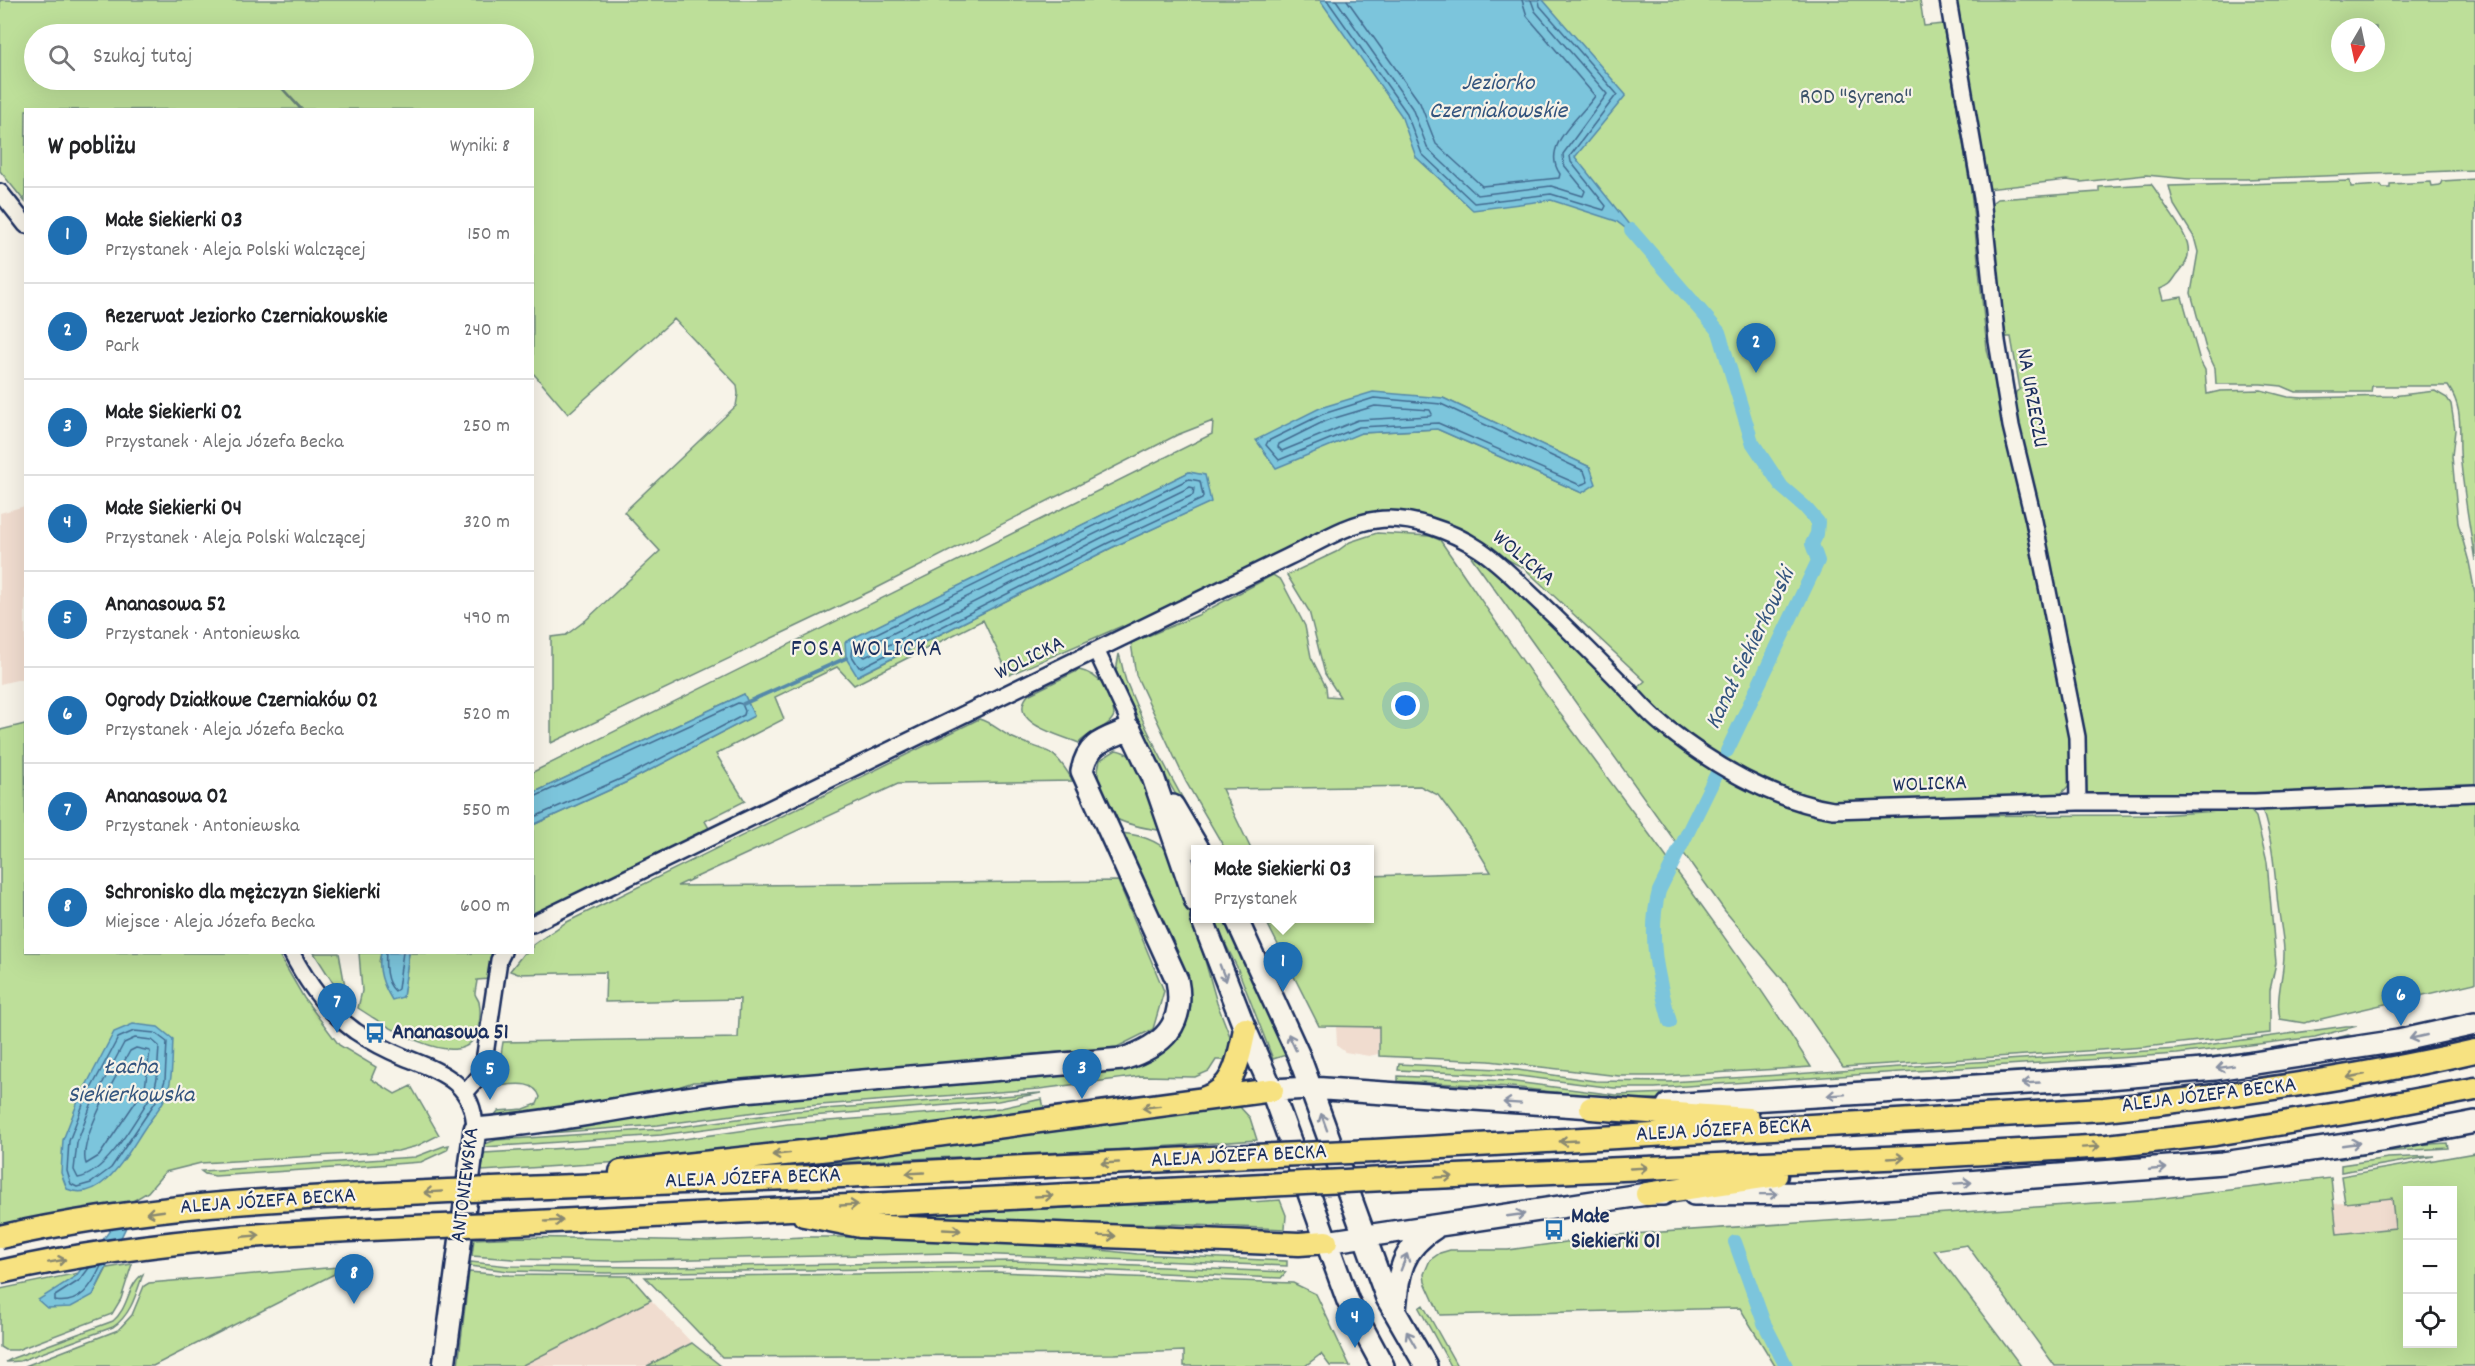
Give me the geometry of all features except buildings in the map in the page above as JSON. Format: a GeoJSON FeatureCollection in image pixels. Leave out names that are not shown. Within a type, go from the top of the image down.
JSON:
{"type":"FeatureCollection","features":[{"type":"Feature","properties":{"kind":"main road"},"geometry":{"type":"LineString","coordinates":[[475,1129],[581,1117],[688,1097],[731,1092],[1123,1059],[1153,1048],[1170,1031],[1176,1018],[1179,999],[1177,980],[1082,771],[1085,757],[1092,746],[1130,729],[1153,777],[1191,887]]}},
{"type":"Feature","properties":{"kind":"main road"},"geometry":{"type":"LineString","coordinates":[[1153,777],[1197,845]]}},
{"type":"Feature","properties":{"kind":"main road"},"geometry":{"type":"LineString","coordinates":[[1204,923],[1245,1029],[1272,1090],[1348,1301],[1383,1366]]}},
{"type":"Feature","properties":{"kind":"main road"},"geometry":{"type":"LineString","coordinates":[[1238,923],[1299,1056],[1387,1298],[1426,1366]]}},
{"type":"Feature","properties":{"kind":"main road","name":"ALEJA JÓZEFA BECKA"},"geometry":{"type":"LineString","coordinates":[[1272,1090],[1310,1088],[1591,1108],[1678,1105],[2084,1080],[2215,1069],[2398,1041],[2475,1024]]}},
{"type":"Feature","properties":{"kind":"main road"},"geometry":{"type":"LineString","coordinates":[[1189,1103],[1212,1096],[1225,1088],[1236,1068],[1245,1029]]}},
{"type":"Feature","properties":{"kind":"main road","name":"ALEJA JÓZEFA BECKA"},"geometry":{"type":"LineString","coordinates":[[0,1238],[176,1209],[253,1202],[492,1189],[842,1176],[1374,1151],[2104,1109],[2214,1097],[2352,1077],[2475,1051]]}},
{"type":"Feature","properties":{"kind":"main road","name":"ALEJA JÓZEFA BECKA"},"geometry":{"type":"LineString","coordinates":[[0,1272],[101,1253],[254,1235],[2107,1146],[2215,1134],[2475,1089]]}},
{"type":"Feature","properties":{"kind":"main road"},"geometry":{"type":"LineString","coordinates":[[564,1186],[592,1177],[641,1169],[839,1148],[1189,1103],[1272,1090]]}},
{"type":"Feature","properties":{"kind":"main road"},"geometry":{"type":"LineString","coordinates":[[1591,1108],[1836,1125]]}},
{"type":"Feature","properties":{"kind":"main road"},"geometry":{"type":"LineString","coordinates":[[1647,1194],[1817,1193],[2212,1164],[2376,1140],[2475,1122]]}},
{"type":"Feature","properties":{"kind":"main road","name":"ANTONIEWSKA"},"geometry":{"type":"LineString","coordinates":[[444,1366],[475,1129]]}},
{"type":"Feature","properties":{"kind":"main road"},"geometry":{"type":"LineString","coordinates":[[770,1209],[860,1226],[1299,1244],[1326,1242],[1783,1175],[1865,1159]]}},
{"type":"Feature","properties":{"kind":"main road"},"geometry":{"type":"LineString","coordinates":[[1395,1312],[1404,1260],[1414,1244],[1437,1226]]}},
{"type":"Feature","properties":{"kind":"street","name":"NA URZECZU"},"geometry":{"type":"LineString","coordinates":[[1948,0],[1982,198],[1998,341],[2011,426],[2034,521],[2077,737],[2078,802]]}},
{"type":"Feature","properties":{"kind":"street"},"geometry":{"type":"LineString","coordinates":[[0,192],[24,222]]}},
{"type":"Feature","properties":{"kind":"street","name":"WOLICKA"},"geometry":{"type":"LineString","coordinates":[[534,923],[1351,528],[1375,520],[1399,519],[1422,523],[1479,549],[1508,573],[1584,645],[1662,724],[1733,772],[1781,795],[1813,807],[1833,810],[2078,802],[2255,802],[2475,793]]}},
{"type":"Feature","properties":{"kind":"street"},"geometry":{"type":"LineString","coordinates":[[1097,652],[1126,714],[1130,729]]}},
{"type":"Feature","properties":{"kind":"street","name":"ANTONIEWSKA"},"geometry":{"type":"LineString","coordinates":[[292,954],[305,977],[323,1001],[354,1030],[386,1049],[440,1071],[459,1085],[472,1106],[475,1129]]}},
{"type":"Feature","properties":{"kind":"street"},"geometry":{"type":"LineString","coordinates":[[465,1093],[483,1068],[499,960],[502,954]]}},
{"type":"Feature","properties":{"kind":"shaded area"},"geometry":{"type":"Polygon","coordinates":[[[24,506],[24,678],[0,684],[0,513],[24,506]]]}},
{"type":"Feature","properties":{"kind":"shaded area"},"geometry":{"type":"Polygon","coordinates":[[[1336,1026],[1379,1027],[1378,1054],[1369,1056],[1345,1052],[1337,1046],[1336,1026]]]}},
{"type":"Feature","properties":{"kind":"shaded area"},"geometry":{"type":"Polygon","coordinates":[[[2392,1197],[2395,1228],[2337,1234],[2334,1204],[2392,1197]]]}},
{"type":"Feature","properties":{"kind":"shaded area"},"geometry":{"type":"Polygon","coordinates":[[[651,1300],[692,1343],[647,1366],[521,1366],[651,1300]]]}},
{"type":"Feature","properties":{"kind":"green space","name":"ROD \"Syrena\""},"geometry":{"type":"Polygon","coordinates":[[[0,0],[1920,0],[1924,26],[1943,24],[1971,191],[1987,349],[2027,518],[2068,717],[2072,782],[2059,796],[1815,803],[1715,757],[1674,726],[1635,690],[1645,681],[1524,568],[1418,513],[1397,514],[1381,510],[1363,515],[1125,630],[1122,626],[1009,675],[983,620],[854,685],[837,667],[775,697],[784,719],[716,754],[745,801],[705,821],[711,832],[534,918],[534,825],[627,782],[754,716],[744,694],[534,793],[534,772],[1212,434],[1213,421],[1177,435],[871,591],[551,743],[551,637],[566,635],[586,620],[660,551],[624,512],[736,406],[737,385],[674,319],[568,414],[534,374],[534,108],[301,108],[284,90],[534,90],[534,24],[24,24],[24,90],[283,90],[299,108],[24,108],[24,201],[0,171],[0,0]],[[1443,398],[1361,433],[1437,429],[1582,493],[1590,467],[1443,398]],[[1189,472],[846,642],[858,676],[1111,548],[1210,502],[1205,476],[1189,472]]]}},
{"type":"Feature","properties":{"kind":"green space"},"geometry":{"type":"Polygon","coordinates":[[[1955,0],[2475,0],[2475,170],[2246,179],[2188,179],[2146,175],[2081,182],[2067,180],[1987,189],[1955,0]]]}},
{"type":"Feature","properties":{"kind":"green space"},"geometry":{"type":"Polygon","coordinates":[[[2475,179],[2475,561],[2462,475],[2459,414],[2454,396],[2448,386],[2372,386],[2371,392],[2296,392],[2282,386],[2216,384],[2215,368],[2206,349],[2191,293],[2198,252],[2194,237],[2174,205],[2169,186],[2350,181],[2351,187],[2381,185],[2383,188],[2390,188],[2390,184],[2431,182],[2432,186],[2440,185],[2442,181],[2475,179]]]}},
{"type":"Feature","properties":{"kind":"green space"},"geometry":{"type":"Polygon","coordinates":[[[2151,184],[2186,239],[2188,255],[2186,263],[2170,284],[2160,289],[2163,300],[2182,297],[2200,361],[2205,370],[2207,394],[2220,391],[2261,390],[2288,397],[2303,398],[2392,396],[2435,391],[2447,398],[2451,404],[2455,430],[2452,456],[2458,523],[2475,593],[2475,786],[2083,798],[2015,400],[2016,392],[2020,389],[2011,337],[2006,337],[1999,285],[1996,285],[1989,205],[1997,199],[2099,192],[2099,187],[2151,184]]]}},
{"type":"Feature","properties":{"kind":"green space"},"geometry":{"type":"Polygon","coordinates":[[[1377,533],[1430,536],[1440,540],[1548,697],[1753,978],[1811,1067],[1663,1076],[1619,1076],[1489,1061],[1379,1056],[1379,1027],[1319,1026],[1267,923],[1374,923],[1374,876],[1491,872],[1472,841],[1438,795],[1420,786],[1222,789],[1249,845],[1223,845],[1186,782],[1136,675],[1131,643],[1198,615],[1273,575],[1281,580],[1305,626],[1311,657],[1326,687],[1327,696],[1340,697],[1325,674],[1309,611],[1287,575],[1336,552],[1350,542],[1377,533]]]}},
{"type":"Feature","properties":{"kind":"green space"},"geometry":{"type":"Polygon","coordinates":[[[1465,548],[1483,560],[1713,767],[1841,816],[2157,815],[2249,809],[2256,817],[2267,862],[2276,963],[2270,990],[2270,1033],[2145,1047],[1843,1067],[1783,980],[1725,911],[1465,548]]]}},
{"type":"Feature","properties":{"kind":"green space"},"geometry":{"type":"Polygon","coordinates":[[[1119,654],[1126,681],[1155,746],[1210,845],[1204,845],[1161,768],[1116,671],[1119,654]]]}},
{"type":"Feature","properties":{"kind":"green space"},"geometry":{"type":"Polygon","coordinates":[[[1079,670],[1093,676],[1104,686],[1111,699],[1114,715],[1104,727],[1079,743],[1049,732],[1029,720],[1024,713],[1023,705],[1028,695],[1079,670]]]}},
{"type":"Feature","properties":{"kind":"green space"},"geometry":{"type":"Polygon","coordinates":[[[979,719],[1013,738],[1048,751],[1059,760],[1073,781],[898,784],[677,886],[1118,881],[1164,991],[1153,1029],[1117,1047],[1000,1057],[834,1078],[693,1082],[666,1091],[497,1121],[494,1116],[498,1111],[524,1109],[537,1104],[540,1097],[537,1091],[528,1085],[496,1086],[503,1042],[738,1038],[740,999],[605,1002],[606,972],[518,974],[510,971],[523,954],[534,954],[534,944],[565,923],[979,719]]]}},
{"type":"Feature","properties":{"kind":"green space"},"geometry":{"type":"Polygon","coordinates":[[[24,724],[24,954],[279,954],[304,998],[339,1045],[376,1067],[371,1079],[395,1094],[411,1086],[439,1135],[417,1146],[398,1151],[201,1163],[165,1172],[148,1192],[128,1204],[0,1224],[0,730],[24,724]]]}},
{"type":"Feature","properties":{"kind":"green space"},"geometry":{"type":"Polygon","coordinates":[[[1116,750],[1127,754],[1142,771],[1152,795],[1162,831],[1120,821],[1105,807],[1098,783],[1100,760],[1116,750]]]}},
{"type":"Feature","properties":{"kind":"green space"},"geometry":{"type":"Polygon","coordinates":[[[2475,799],[2475,983],[2304,1023],[2280,1019],[2283,943],[2272,852],[2262,809],[2475,799]]]}},
{"type":"Feature","properties":{"kind":"green space"},"geometry":{"type":"Polygon","coordinates":[[[1121,833],[1152,841],[1166,849],[1177,861],[1191,911],[1191,923],[1194,923],[1217,1003],[1231,1039],[1229,1060],[1216,1060],[1209,1071],[1195,1077],[1141,1076],[1039,1089],[793,1107],[658,1125],[508,1136],[682,1104],[1122,1065],[1183,1024],[1121,833]]]}},
{"type":"Feature","properties":{"kind":"green space"},"geometry":{"type":"Polygon","coordinates":[[[1215,923],[1231,923],[1287,1052],[1286,1055],[1273,1059],[1237,967],[1215,923]]]}},
{"type":"Feature","properties":{"kind":"green space"},"geometry":{"type":"Polygon","coordinates":[[[315,954],[339,954],[345,986],[337,989],[315,954]]]}},
{"type":"Feature","properties":{"kind":"green space"},"geometry":{"type":"Polygon","coordinates":[[[359,954],[381,954],[379,962],[403,997],[409,954],[496,954],[490,979],[477,980],[475,994],[479,1001],[480,1014],[476,1034],[467,1045],[454,1049],[419,1042],[383,1024],[358,1008],[362,991],[359,954]]]}},
{"type":"Feature","properties":{"kind":"green space"},"geometry":{"type":"Polygon","coordinates":[[[2357,1026],[2315,1037],[2177,1054],[1655,1088],[1614,1088],[1519,1076],[1398,1070],[1399,1064],[1518,1070],[1595,1081],[1670,1082],[2177,1049],[2357,1026]]]}},
{"type":"Feature","properties":{"kind":"green space"},"geometry":{"type":"Polygon","coordinates":[[[2348,1035],[2359,1038],[2228,1061],[1682,1098],[1621,1100],[1511,1087],[1398,1081],[1398,1076],[1507,1081],[1616,1095],[1672,1093],[2177,1061],[2316,1043],[2348,1035]]]}},
{"type":"Feature","properties":{"kind":"green space"},"geometry":{"type":"Polygon","coordinates":[[[1041,1093],[998,1101],[786,1118],[661,1135],[485,1147],[485,1144],[496,1140],[663,1129],[796,1111],[1041,1093]]]}},
{"type":"Feature","properties":{"kind":"green space"},"geometry":{"type":"Polygon","coordinates":[[[1042,1099],[1044,1108],[1022,1115],[622,1162],[482,1171],[484,1153],[663,1142],[788,1124],[1001,1108],[1042,1099]]]}},
{"type":"Feature","properties":{"kind":"green space"},"geometry":{"type":"Polygon","coordinates":[[[1239,1106],[1250,1118],[1257,1140],[1129,1149],[781,1165],[1239,1106]]]}},
{"type":"Feature","properties":{"kind":"green space"},"geometry":{"type":"Polygon","coordinates":[[[2447,1143],[2448,1148],[2381,1152],[2340,1159],[2340,1154],[2384,1147],[2447,1143]]]}},
{"type":"Feature","properties":{"kind":"green space"},"geometry":{"type":"Polygon","coordinates":[[[449,1145],[447,1150],[421,1162],[215,1176],[201,1171],[415,1157],[449,1145]]]}},
{"type":"Feature","properties":{"kind":"green space"},"geometry":{"type":"Polygon","coordinates":[[[2475,1153],[2475,1366],[2055,1366],[1967,1245],[1934,1250],[2021,1366],[1775,1366],[1740,1308],[1440,1315],[1425,1282],[1424,1274],[1430,1260],[1450,1250],[1508,1250],[1617,1235],[2155,1199],[2331,1178],[2337,1234],[2395,1228],[2392,1198],[2345,1203],[2341,1176],[2475,1153]]]}},
{"type":"Feature","properties":{"kind":"green space"},"geometry":{"type":"Polygon","coordinates":[[[2434,1156],[2341,1172],[2341,1165],[2388,1158],[2434,1156]]]}},
{"type":"Feature","properties":{"kind":"green space"},"geometry":{"type":"Polygon","coordinates":[[[1250,1199],[1251,1202],[1280,1200],[1286,1215],[1285,1229],[1170,1224],[1034,1225],[877,1217],[1250,1199]]]}},
{"type":"Feature","properties":{"kind":"green space"},"geometry":{"type":"Polygon","coordinates":[[[520,1237],[708,1241],[876,1237],[1063,1246],[1137,1254],[1287,1261],[1287,1266],[949,1253],[609,1261],[472,1256],[474,1239],[520,1237]]]}},
{"type":"Feature","properties":{"kind":"green space"},"geometry":{"type":"Polygon","coordinates":[[[1013,1261],[1286,1272],[1281,1278],[1020,1267],[606,1273],[508,1271],[470,1266],[471,1262],[509,1266],[670,1267],[1013,1261]]]}},
{"type":"Feature","properties":{"kind":"green space"},"geometry":{"type":"Polygon","coordinates":[[[132,1264],[121,1299],[112,1314],[17,1350],[5,1350],[0,1347],[0,1289],[78,1273],[76,1276],[93,1295],[107,1268],[132,1264]]]}},
{"type":"Feature","properties":{"kind":"green space"},"geometry":{"type":"Polygon","coordinates":[[[350,1266],[153,1366],[25,1366],[118,1330],[132,1315],[144,1286],[149,1283],[350,1266]]]}},
{"type":"Feature","properties":{"kind":"green space"},"geometry":{"type":"Polygon","coordinates":[[[469,1272],[504,1275],[630,1276],[651,1300],[521,1366],[458,1366],[469,1272]]]}},
{"type":"Feature","properties":{"kind":"green space"},"geometry":{"type":"Polygon","coordinates":[[[995,1272],[1293,1283],[1316,1294],[1350,1366],[1330,1366],[1321,1354],[1305,1366],[1184,1366],[1184,1351],[1114,1354],[722,1357],[645,1277],[995,1272]]]}},
{"type":"Feature","properties":{"kind":"green space"},"geometry":{"type":"Polygon","coordinates":[[[143,1274],[129,1310],[113,1327],[20,1361],[6,1362],[113,1321],[122,1310],[134,1284],[143,1274]]]}},
{"type":"Feature","properties":{"kind":"green space"},"geometry":{"type":"Polygon","coordinates":[[[1423,1305],[1457,1366],[1451,1366],[1419,1308],[1423,1305]]]}},
{"type":"Feature","properties":{"kind":"green space"},"geometry":{"type":"Polygon","coordinates":[[[692,1343],[721,1366],[647,1366],[692,1343]]]}},
{"type":"Feature","properties":{"kind":"water","name":"Jeziorko Czerniakowskie"},"geometry":{"type":"Polygon","coordinates":[[[1320,0],[1543,0],[1626,95],[1575,157],[1642,241],[1616,221],[1551,200],[1473,210],[1416,157],[1401,115],[1320,0]]]}},
{"type":"Feature","properties":{"kind":"water"},"geometry":{"type":"Polygon","coordinates":[[[1373,392],[1443,398],[1590,467],[1596,484],[1582,493],[1437,429],[1361,433],[1276,468],[1256,440],[1320,408],[1373,392]]]}},
{"type":"Feature","properties":{"kind":"water"},"geometry":{"type":"Polygon","coordinates":[[[1189,472],[1205,475],[1211,502],[1111,548],[857,676],[846,658],[845,642],[1189,472]]]}},
{"type":"Feature","properties":{"kind":"water"},"geometry":{"type":"Polygon","coordinates":[[[744,694],[754,716],[627,782],[534,825],[534,793],[744,694]]]}},
{"type":"Feature","properties":{"kind":"water"},"geometry":{"type":"Polygon","coordinates":[[[381,954],[409,954],[403,997],[392,1000],[380,971],[381,954]]]}},
{"type":"Feature","properties":{"kind":"water","name":"Łacha Siekierkowska"},"geometry":{"type":"Polygon","coordinates":[[[133,1024],[158,1027],[173,1039],[171,1074],[167,1094],[113,1174],[92,1189],[80,1192],[67,1189],[61,1173],[63,1140],[79,1099],[114,1032],[133,1024]]]}},
{"type":"Feature","properties":{"kind":"water"},"geometry":{"type":"Polygon","coordinates":[[[128,1206],[129,1221],[93,1295],[71,1307],[47,1308],[38,1300],[76,1276],[128,1206]]]}},
{"type":"Feature","properties":{"kind":"waterway","name":"Kanał Siekierkowski"},"geometry":{"type":"LineString","coordinates":[[1631,230],[1719,332],[1752,442],[1782,487],[1818,522],[1817,534],[1812,544],[1818,561],[1727,751]]}},
{"type":"Feature","properties":{"kind":"waterway"},"geometry":{"type":"LineString","coordinates":[[743,704],[846,658]]}},
{"type":"Feature","properties":{"kind":"waterway","name":"Kanał Siekierkowski"},"geometry":{"type":"LineString","coordinates":[[1670,1022],[1655,957],[1654,924],[1659,891],[1716,775]]}},
{"type":"Feature","properties":{"kind":"waterway","name":"Kanał Siekierkowski"},"geometry":{"type":"LineString","coordinates":[[1735,1242],[1764,1323],[1786,1366]]}},
{"type":"Feature","properties":{"kind":"place","name":"Rezerwat Jeziorko Czerniakowskie"},"geometry":{"type":"Point","coordinates":[1756,373]}},
{"type":"Feature","properties":{"kind":"place","name":"Małe Siekierki 03"},"geometry":{"type":"Point","coordinates":[1283,992]}},
{"type":"Feature","properties":{"kind":"place","name":"Ogrody Działkowe Czerniaków 02"},"geometry":{"type":"Point","coordinates":[2401,1026]}},
{"type":"Feature","properties":{"kind":"place","name":"Ananasowa 02"},"geometry":{"type":"Point","coordinates":[337,1033]}},
{"type":"Feature","properties":{"kind":"place","name":"Ananasowa 51"},"geometry":{"type":"Point","coordinates":[375,1033]}},
{"type":"Feature","properties":{"kind":"place","name":"Małe Siekierki 02"},"geometry":{"type":"Point","coordinates":[1082,1099]}},
{"type":"Feature","properties":{"kind":"place","name":"Ananasowa 52"},"geometry":{"type":"Point","coordinates":[490,1100]}},
{"type":"Feature","properties":{"kind":"place","name":"Małe Siekierki 01"},"geometry":{"type":"Point","coordinates":[1554,1230]}},
{"type":"Feature","properties":{"kind":"place","name":"Schronisko dla mężczyzn Siekierki"},"geometry":{"type":"Point","coordinates":[354,1304]}},
{"type":"Feature","properties":{"kind":"place","name":"Małe Siekierki 04"},"geometry":{"type":"Point","coordinates":[1355,1348]}},
{"type":"Feature","properties":{"kind":"district","name":"FOSA WOLICKA"},"geometry":{"type":"Point","coordinates":[867,650]}}]}
